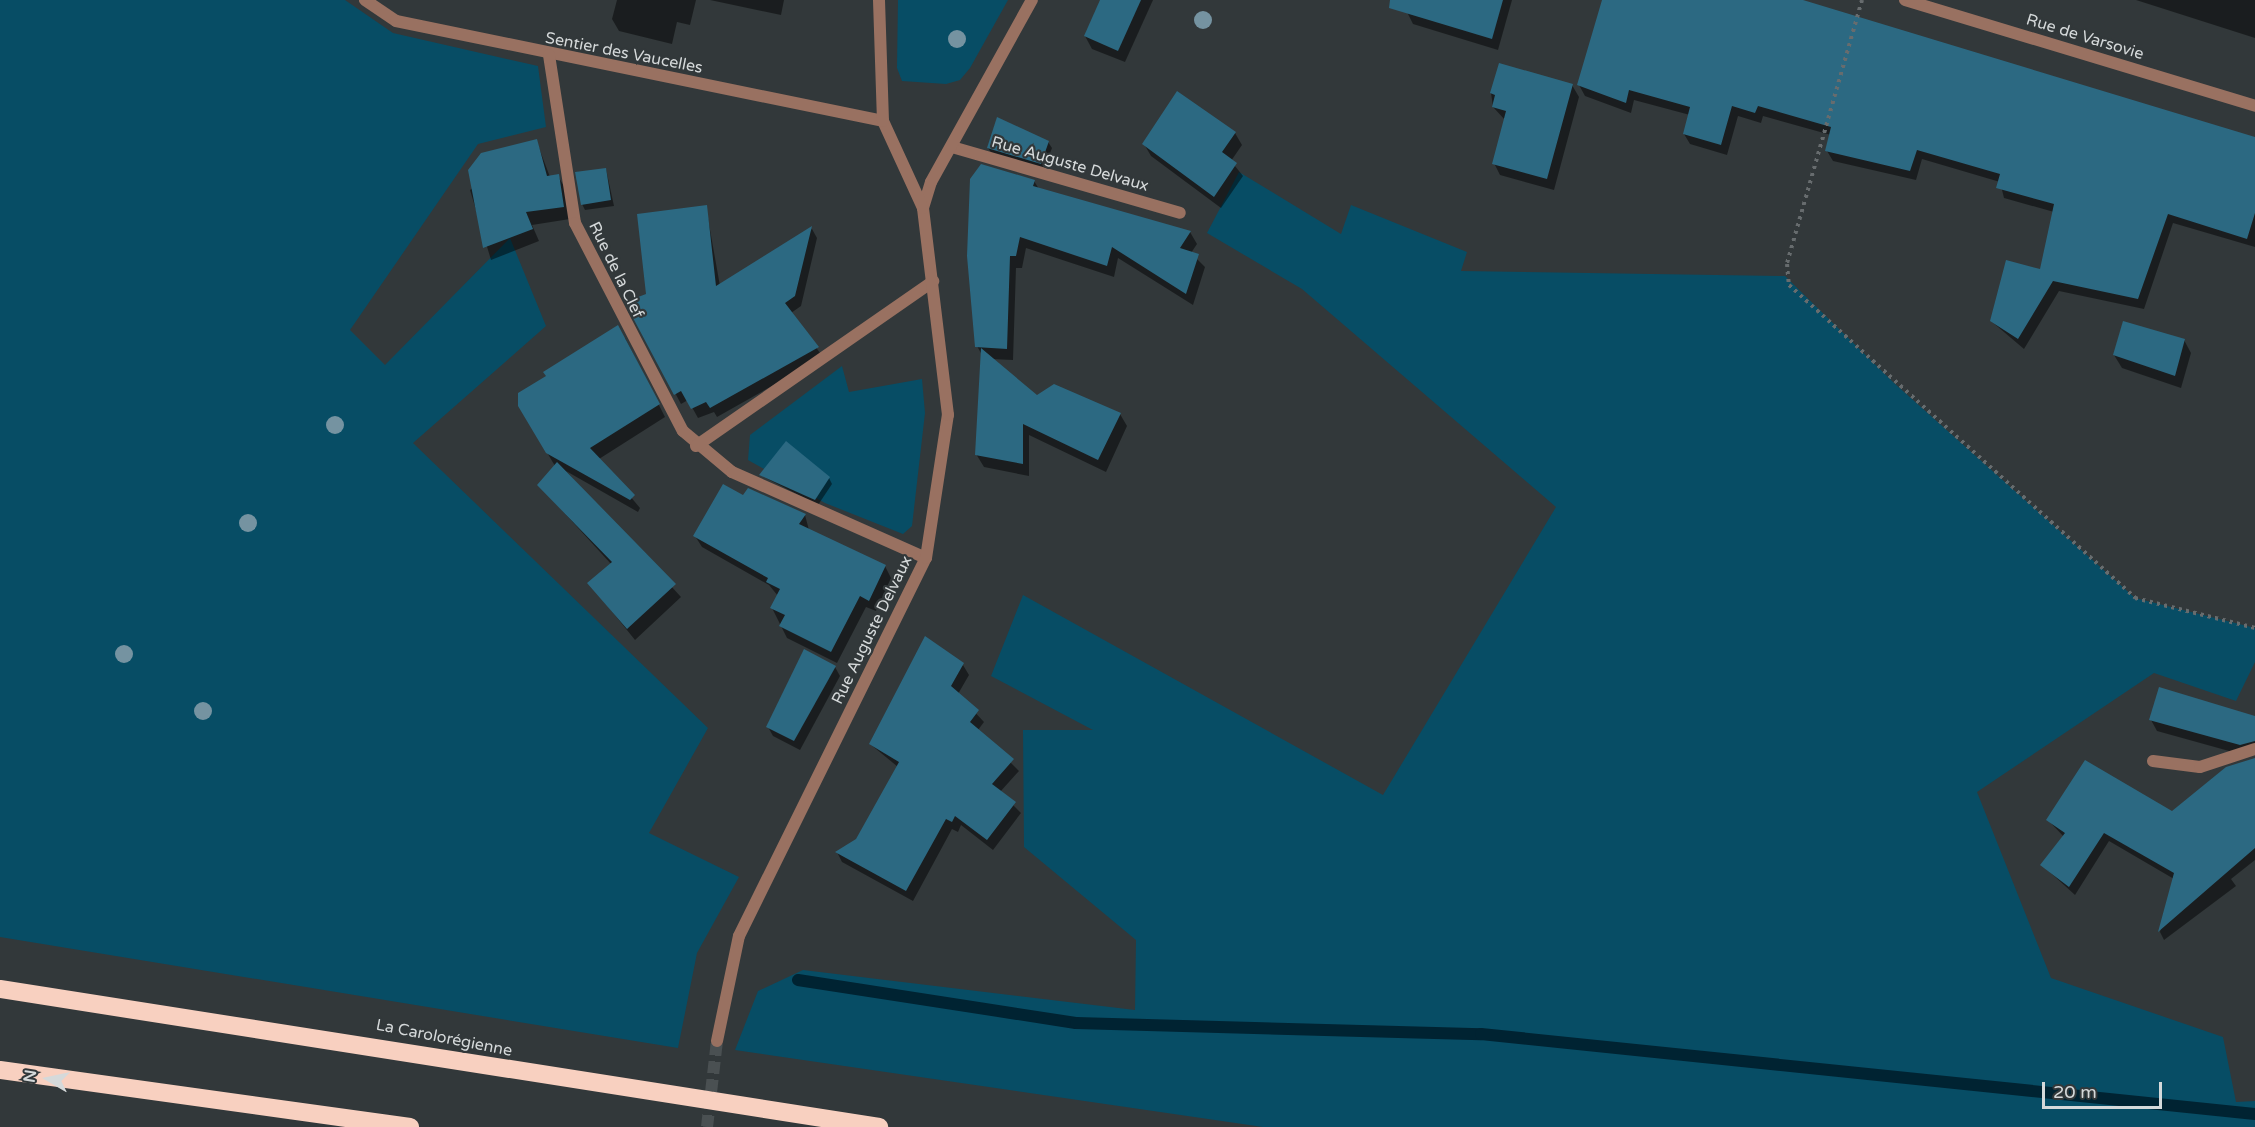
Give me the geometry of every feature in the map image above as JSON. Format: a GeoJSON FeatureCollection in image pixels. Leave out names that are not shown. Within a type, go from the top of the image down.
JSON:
{"type":"FeatureCollection","features":[{"type":"Feature","properties":{"kind":"highway","name":"La Carolorégienne"},"geometry":{"type":"LineString","coordinates":[[0,989],[400,1047],[537,1077],[879,1127]]}},
{"type":"Feature","properties":{"kind":"highway"},"geometry":{"type":"LineString","coordinates":[[0,1070],[410,1127]]}},
{"type":"Feature","properties":{"kind":"street","name":"Sentier des Vaucelles"},"geometry":{"type":"LineString","coordinates":[[365,0],[396,21],[549,55],[883,121]]}},
{"type":"Feature","properties":{"kind":"street","name":"Rue Auguste Delvaux"},"geometry":{"type":"LineString","coordinates":[[717,1041],[740,936],[926,558],[948,415],[923,208],[883,121],[879,0]]}},
{"type":"Feature","properties":{"kind":"street"},"geometry":{"type":"LineString","coordinates":[[923,208],[952,147],[1032,0]]}},
{"type":"Feature","properties":{"kind":"street","name":"Rue de Varsovie"},"geometry":{"type":"LineString","coordinates":[[1905,0],[2255,106]]}},
{"type":"Feature","properties":{"kind":"street","name":"Rue de la Clef"},"geometry":{"type":"LineString","coordinates":[[549,55],[575,223],[672,417],[696,446],[762,487],[926,558]]}},
{"type":"Feature","properties":{"kind":"street","name":"Rue Auguste Delvaux"},"geometry":{"type":"LineString","coordinates":[[952,147],[1180,213]]}},
{"type":"Feature","properties":{"kind":"street"},"geometry":{"type":"LineString","coordinates":[[696,446],[933,280]]}},
{"type":"Feature","properties":{"kind":"street"},"geometry":{"type":"LineString","coordinates":[[2153,761],[2200,767],[2255,749]]}},
{"type":"Feature","properties":{"kind":"path"},"geometry":{"type":"LineString","coordinates":[[1863,0],[1786,264],[1789,285],[2135,598],[2255,628]]}},
{"type":"Feature","properties":{"kind":"shaded area"},"geometry":{"type":"Polygon","coordinates":[[[0,0],[345,0],[393,33],[538,66],[546,127],[478,144],[350,330],[385,365],[510,238],[546,326],[413,443],[708,728],[649,833],[739,877],[697,953],[678,1048],[0,937],[0,0]]]}},
{"type":"Feature","properties":{"kind":"shaded area"},"geometry":{"type":"Polygon","coordinates":[[[898,0],[1008,0],[970,68],[960,80],[946,84],[902,81],[897,68],[898,0]]]}},
{"type":"Feature","properties":{"kind":"shaded area"},"geometry":{"type":"Polygon","coordinates":[[[1239,172],[1341,234],[1351,205],[1467,252],[1461,271],[1785,276],[1894,383],[2135,598],[2255,628],[2255,662],[2236,701],[2154,673],[1977,792],[2051,978],[2223,1037],[2236,1102],[2255,1101],[2255,1127],[1263,1127],[735,1050],[758,991],[803,970],[1135,1010],[1136,940],[1024,847],[1023,730],[1093,730],[991,676],[1023,595],[1383,795],[1556,507],[1302,289],[1207,233],[1239,172]]]}},
{"type":"Feature","properties":{"kind":"shaded area"},"geometry":{"type":"Polygon","coordinates":[[[842,366],[849,392],[922,379],[925,413],[912,526],[903,534],[825,503],[748,460],[750,435],[842,366]]]}},
{"type":"Feature","properties":{"kind":"building"},"geometry":{"type":"Polygon","coordinates":[[[1100,0],[1141,0],[1118,51],[1084,36],[1100,0]]]}},
{"type":"Feature","properties":{"kind":"building"},"geometry":{"type":"Polygon","coordinates":[[[1390,0],[1503,0],[1492,39],[1389,8],[1390,0]]]}},
{"type":"Feature","properties":{"kind":"building"},"geometry":{"type":"Polygon","coordinates":[[[1602,0],[1803,0],[2255,137],[2255,213],[2247,239],[2168,214],[2138,299],[2053,281],[2018,339],[1990,321],[2006,260],[2040,269],[2054,204],[1996,188],[2000,174],[1917,150],[1910,171],[1825,151],[1831,127],[1758,106],[1755,113],[1732,106],[1721,145],[1683,134],[1690,107],[1629,90],[1626,103],[1577,85],[1602,0]]]}},
{"type":"Feature","properties":{"kind":"building"},"geometry":{"type":"Polygon","coordinates":[[[1499,63],[1573,84],[1547,179],[1492,164],[1506,111],[1492,107],[1495,95],[1490,93],[1499,63]]]}},
{"type":"Feature","properties":{"kind":"building"},"geometry":{"type":"Polygon","coordinates":[[[1177,91],[1236,132],[1222,152],[1237,163],[1214,197],[1142,144],[1177,91]]]}},
{"type":"Feature","properties":{"kind":"building"},"geometry":{"type":"Polygon","coordinates":[[[997,117],[1049,141],[1041,164],[987,148],[997,117]]]}},
{"type":"Feature","properties":{"kind":"building"},"geometry":{"type":"Polygon","coordinates":[[[537,139],[547,176],[559,174],[564,207],[526,212],[533,229],[483,248],[468,170],[481,153],[537,139]]]}},
{"type":"Feature","properties":{"kind":"building"},"geometry":{"type":"Polygon","coordinates":[[[981,164],[1035,180],[1033,186],[1191,231],[1180,248],[1199,254],[1186,294],[1112,247],[1107,266],[1020,237],[1016,256],[1010,256],[1007,349],[975,347],[967,256],[970,179],[981,164]]]}},
{"type":"Feature","properties":{"kind":"building"},"geometry":{"type":"Polygon","coordinates":[[[606,168],[611,200],[581,205],[575,172],[606,168]]]}},
{"type":"Feature","properties":{"kind":"building"},"geometry":{"type":"Polygon","coordinates":[[[707,205],[716,286],[812,226],[795,296],[785,303],[819,347],[710,408],[706,402],[691,409],[681,391],[674,395],[632,316],[638,312],[633,299],[646,294],[637,214],[707,205]]]}},
{"type":"Feature","properties":{"kind":"building"},"geometry":{"type":"Polygon","coordinates":[[[2123,321],[2185,339],[2175,376],[2113,355],[2123,321]]]}},
{"type":"Feature","properties":{"kind":"building"},"geometry":{"type":"Polygon","coordinates":[[[618,325],[660,404],[590,448],[635,495],[630,500],[546,453],[518,406],[518,393],[546,376],[543,372],[618,325]]]}},
{"type":"Feature","properties":{"kind":"building"},"geometry":{"type":"Polygon","coordinates":[[[981,348],[1037,395],[1054,384],[1121,413],[1098,460],[1023,424],[1023,464],[975,455],[981,348]]]}},
{"type":"Feature","properties":{"kind":"building"},"geometry":{"type":"Polygon","coordinates":[[[786,441],[830,477],[815,500],[759,475],[786,441]]]}},
{"type":"Feature","properties":{"kind":"building"},"geometry":{"type":"Polygon","coordinates":[[[557,462],[676,584],[627,629],[587,583],[612,562],[537,485],[557,462]]]}},
{"type":"Feature","properties":{"kind":"building"},"geometry":{"type":"Polygon","coordinates":[[[723,484],[743,495],[748,488],[806,514],[799,524],[886,565],[869,601],[860,596],[831,652],[779,626],[785,615],[770,608],[780,589],[766,582],[768,578],[693,536],[723,484]]]}},
{"type":"Feature","properties":{"kind":"building"},"geometry":{"type":"Polygon","coordinates":[[[925,636],[964,663],[951,686],[979,710],[970,722],[1014,759],[992,784],[1016,802],[987,840],[955,816],[952,822],[946,819],[906,891],[835,852],[856,839],[899,762],[869,744],[925,636]]]}},
{"type":"Feature","properties":{"kind":"building"},"geometry":{"type":"Polygon","coordinates":[[[804,649],[836,666],[794,741],[766,727],[804,649]]]}},
{"type":"Feature","properties":{"kind":"building"},"geometry":{"type":"Polygon","coordinates":[[[2159,687],[2255,716],[2255,741],[2240,745],[2149,720],[2159,687]]]}},
{"type":"Feature","properties":{"kind":"building"},"geometry":{"type":"Polygon","coordinates":[[[2255,758],[2255,848],[2158,932],[2174,873],[2104,833],[2069,887],[2040,865],[2065,833],[2046,820],[2085,760],[2172,811],[2226,767],[2255,758]]]}},
{"type":"Feature","properties":{"kind":"waterway"},"geometry":{"type":"LineString","coordinates":[[798,980],[1076,1023],[1481,1034],[2255,1114]]}},
{"type":"Feature","properties":{"kind":"tunnel"},"geometry":{"type":"LineString","coordinates":[[707,1127],[717,1041]]}}]}
